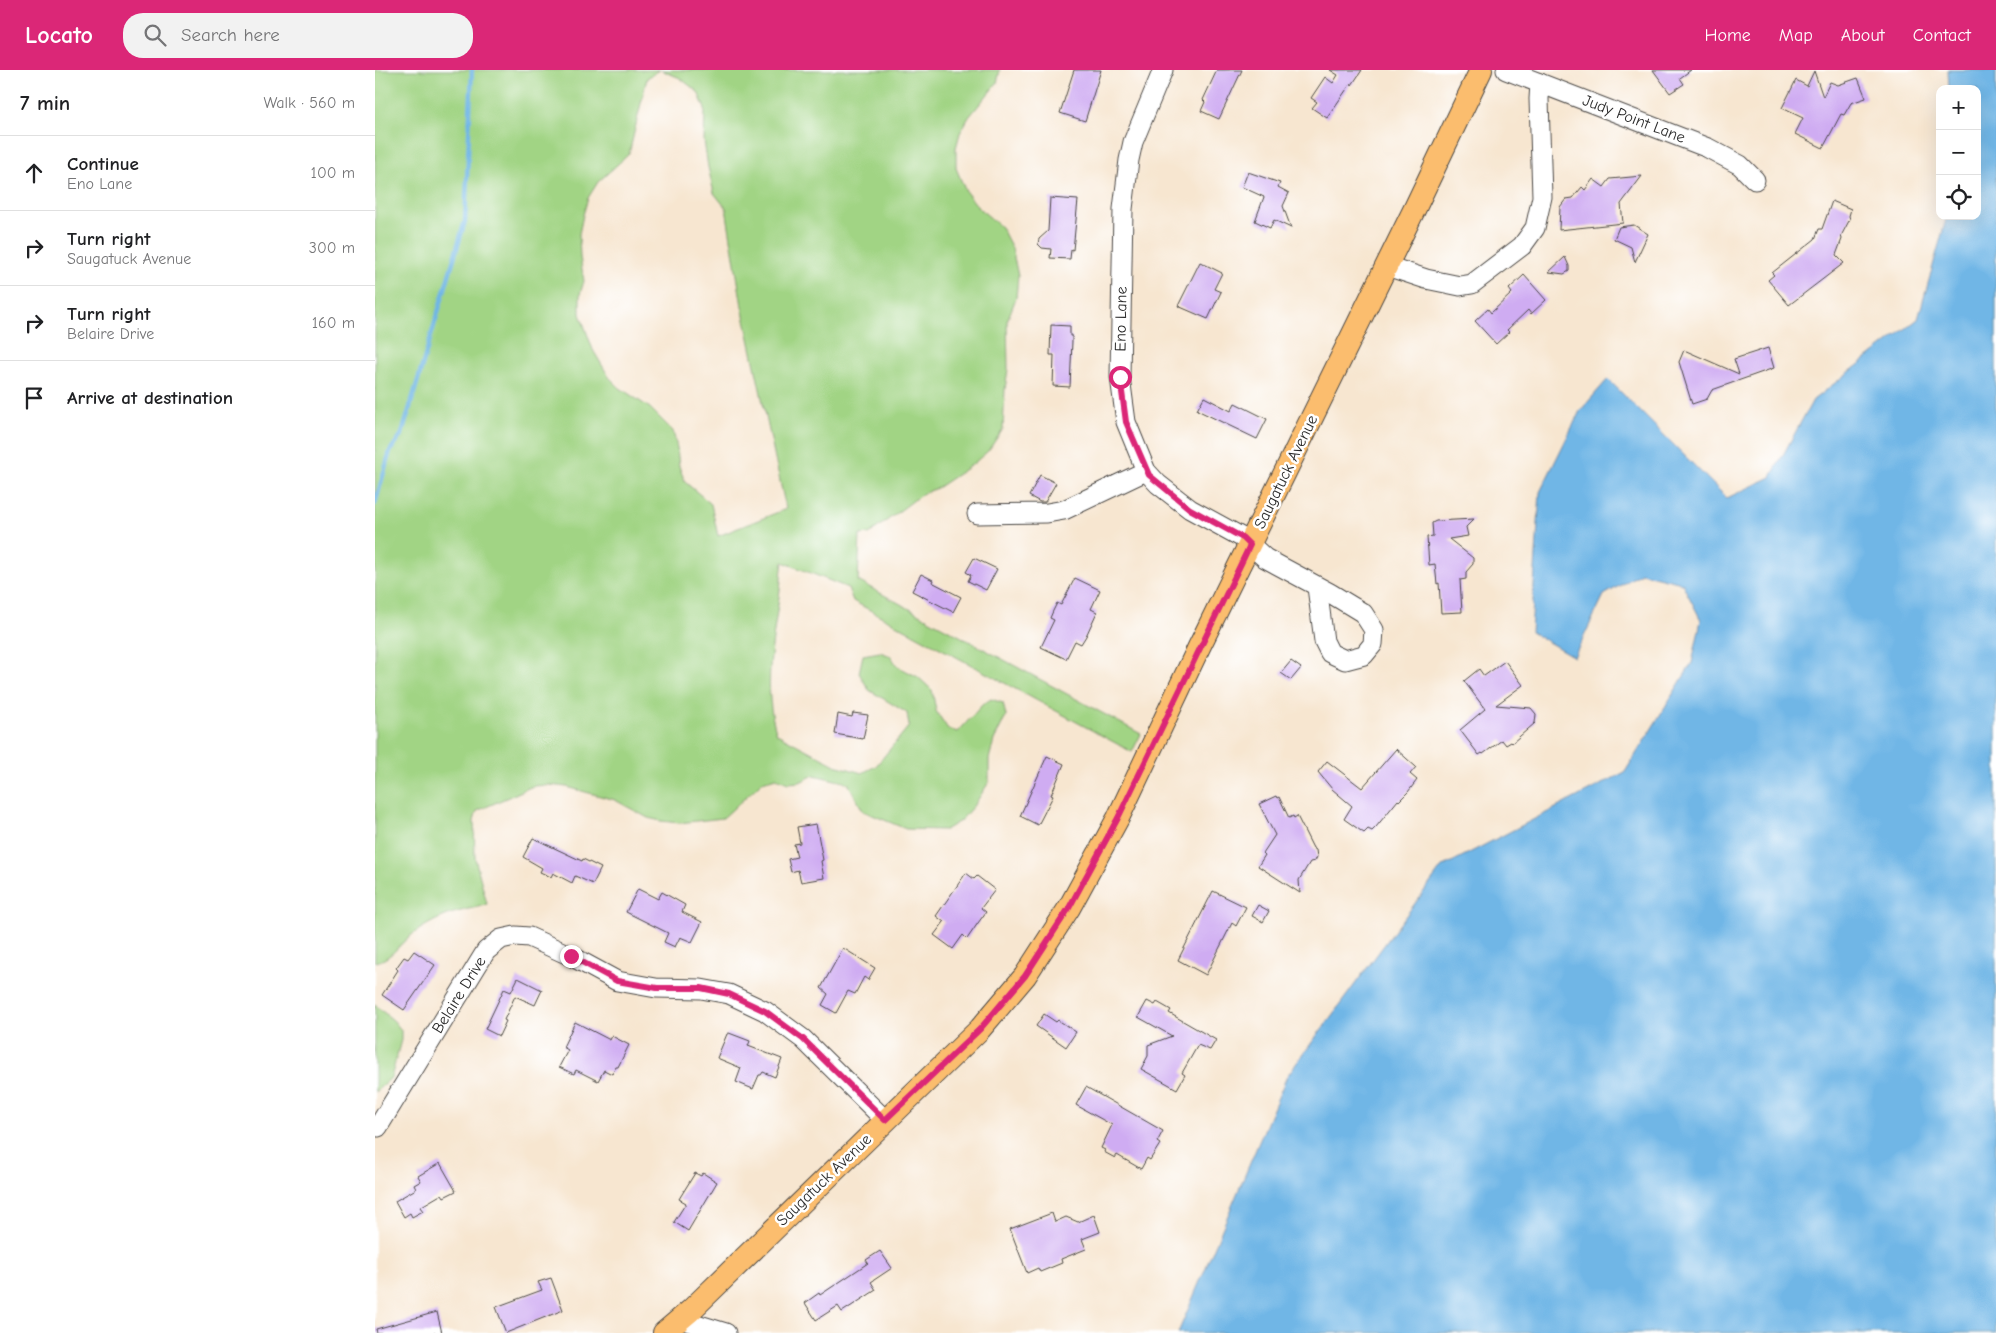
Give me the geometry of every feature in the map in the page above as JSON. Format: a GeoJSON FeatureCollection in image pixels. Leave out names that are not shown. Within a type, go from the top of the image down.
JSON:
{"type":"FeatureCollection","features":[{"type":"Feature","properties":{"kind":"main road","name":"Saugatuck Avenue"},"geometry":{"type":"LineString","coordinates":[[672,1326],[980,1029],[1025,976],[1069,908],[1118,818],[1481,70]]}},
{"type":"Feature","properties":{"kind":"street","name":"Eno Lane"},"geometry":{"type":"LineString","coordinates":[[1163,70],[1139,126],[1129,160],[1122,235],[1120,377],[1121,394],[1129,432],[1145,470],[1158,484],[1190,509],[1243,538],[1265,558],[1317,586]]}},
{"type":"Feature","properties":{"kind":"street","name":"Judy Point Lane"},"geometry":{"type":"LineString","coordinates":[[1506,70],[1708,148],[1740,165],[1755,180]]}},
{"type":"Feature","properties":{"kind":"street"},"geometry":{"type":"LineString","coordinates":[[1387,266],[1426,279],[1460,286],[1472,284],[1522,246],[1535,228],[1543,197],[1540,83]]}},
{"type":"Feature","properties":{"kind":"street"},"geometry":{"type":"LineString","coordinates":[[977,514],[1047,513],[1064,510],[1145,470]]}},
{"type":"Feature","properties":{"kind":"street","name":"Belaire Drive"},"geometry":{"type":"LineString","coordinates":[[378,1127],[486,951],[501,939],[515,936],[529,937],[571,956],[617,981],[657,988],[701,988],[729,994],[765,1011],[803,1039],[885,1120]]}},
{"type":"Feature","properties":{"kind":"street"},"geometry":{"type":"LineString","coordinates":[[672,1326],[725,1333]]}},
{"type":"Feature","properties":{"kind":"green space"},"geometry":{"type":"Polygon","coordinates":[[[375,70],[660,70],[647,78],[629,154],[598,182],[588,198],[579,234],[584,281],[580,294],[580,314],[593,350],[609,377],[620,388],[650,408],[673,431],[679,466],[685,482],[711,504],[718,536],[786,509],[742,306],[726,208],[714,193],[708,167],[704,141],[705,109],[698,92],[680,78],[661,70],[1000,70],[997,83],[969,117],[960,133],[956,148],[956,168],[966,192],[979,208],[1001,227],[1012,248],[1018,276],[1016,298],[1007,321],[1008,369],[1003,429],[988,451],[973,464],[937,488],[922,494],[869,534],[860,535],[858,581],[1141,734],[1132,752],[853,601],[848,588],[783,562],[769,683],[770,701],[777,734],[835,765],[862,773],[876,766],[909,726],[907,713],[869,690],[859,673],[863,655],[880,652],[891,656],[897,666],[918,677],[932,690],[936,711],[948,729],[958,732],[982,705],[991,699],[1003,703],[1006,716],[994,740],[989,759],[989,782],[975,804],[960,821],[945,830],[906,829],[863,811],[848,783],[814,775],[800,782],[788,783],[776,778],[762,782],[723,818],[679,823],[648,818],[615,800],[567,787],[533,786],[477,811],[474,821],[475,858],[487,904],[447,915],[433,921],[409,937],[385,959],[375,962],[375,70]]]}},
{"type":"Feature","properties":{"kind":"green space"},"geometry":{"type":"Polygon","coordinates":[[[375,1005],[394,1021],[401,1030],[401,1040],[391,1078],[375,1092],[375,1005]]]}},
{"type":"Feature","properties":{"kind":"water"},"geometry":{"type":"Polygon","coordinates":[[[1948,70],[1996,70],[1996,1333],[1178,1333],[1287,1076],[1442,867],[1625,772],[1692,663],[1701,620],[1682,583],[1641,573],[1604,595],[1574,657],[1531,632],[1540,492],[1580,411],[1608,379],[1727,498],[1771,477],[1813,400],[1918,319],[1946,220],[1981,220],[1981,85],[1949,85],[1948,70]]]}},
{"type":"Feature","properties":{"kind":"building"},"geometry":{"type":"Polygon","coordinates":[[[1074,70],[1101,70],[1085,121],[1060,113],[1074,70]]]}},
{"type":"Feature","properties":{"kind":"building"},"geometry":{"type":"Polygon","coordinates":[[[1217,70],[1242,70],[1219,119],[1201,111],[1205,102],[1203,100],[1217,70]]]}},
{"type":"Feature","properties":{"kind":"building"},"geometry":{"type":"Polygon","coordinates":[[[1330,70],[1362,70],[1327,118],[1312,108],[1317,102],[1311,98],[1325,77],[1333,83],[1338,75],[1330,70]]]}},
{"type":"Feature","properties":{"kind":"building"},"geometry":{"type":"Polygon","coordinates":[[[1653,70],[1691,70],[1680,78],[1684,84],[1670,93],[1653,70]]]}},
{"type":"Feature","properties":{"kind":"building"},"geometry":{"type":"Polygon","coordinates":[[[1814,71],[1823,97],[1830,82],[1838,85],[1858,78],[1866,98],[1851,103],[1844,115],[1841,114],[1823,148],[1795,134],[1803,118],[1782,108],[1796,80],[1807,86],[1814,71]]]}},
{"type":"Feature","properties":{"kind":"building"},"geometry":{"type":"Polygon","coordinates":[[[1248,172],[1280,183],[1278,187],[1289,193],[1283,206],[1291,228],[1274,220],[1270,228],[1255,221],[1264,197],[1242,187],[1248,172]]]}},
{"type":"Feature","properties":{"kind":"building"},"geometry":{"type":"Polygon","coordinates":[[[1642,176],[1621,204],[1623,223],[1559,230],[1560,207],[1566,199],[1573,198],[1582,187],[1585,190],[1593,179],[1604,187],[1610,179],[1642,176]]]}},
{"type":"Feature","properties":{"kind":"building"},"geometry":{"type":"Polygon","coordinates":[[[1050,198],[1078,200],[1073,250],[1071,249],[1070,259],[1050,258],[1051,249],[1042,248],[1038,244],[1039,239],[1048,231],[1050,198]]]}},
{"type":"Feature","properties":{"kind":"building"},"geometry":{"type":"Polygon","coordinates":[[[1832,201],[1851,209],[1850,219],[1841,236],[1842,239],[1836,255],[1844,263],[1789,305],[1768,280],[1774,275],[1772,273],[1815,239],[1819,229],[1822,229],[1832,201]]]}},
{"type":"Feature","properties":{"kind":"building"},"geometry":{"type":"Polygon","coordinates":[[[1634,225],[1648,234],[1635,262],[1631,247],[1614,239],[1619,227],[1634,225]]]}},
{"type":"Feature","properties":{"kind":"building"},"geometry":{"type":"Polygon","coordinates":[[[1565,257],[1569,271],[1564,274],[1549,272],[1565,257]]]}},
{"type":"Feature","properties":{"kind":"building"},"geometry":{"type":"Polygon","coordinates":[[[1200,262],[1222,273],[1214,289],[1221,292],[1208,319],[1178,306],[1200,262]]]}},
{"type":"Feature","properties":{"kind":"building"},"geometry":{"type":"Polygon","coordinates":[[[1524,275],[1546,300],[1531,314],[1528,310],[1507,330],[1509,332],[1496,344],[1475,321],[1488,309],[1491,313],[1512,293],[1509,289],[1524,275]]]}},
{"type":"Feature","properties":{"kind":"building"},"geometry":{"type":"Polygon","coordinates":[[[1051,325],[1070,326],[1072,341],[1070,387],[1053,386],[1054,355],[1050,355],[1051,325]]]}},
{"type":"Feature","properties":{"kind":"building"},"geometry":{"type":"Polygon","coordinates":[[[1768,348],[1774,368],[1712,390],[1707,399],[1692,404],[1679,362],[1684,350],[1739,374],[1734,359],[1768,348]]]}},
{"type":"Feature","properties":{"kind":"building"},"geometry":{"type":"Polygon","coordinates":[[[1204,397],[1231,411],[1235,403],[1267,419],[1257,439],[1197,410],[1204,397]]]}},
{"type":"Feature","properties":{"kind":"building"},"geometry":{"type":"Polygon","coordinates":[[[1040,475],[1056,483],[1045,502],[1040,502],[1029,496],[1040,475]]]}},
{"type":"Feature","properties":{"kind":"building"},"geometry":{"type":"Polygon","coordinates":[[[1474,519],[1466,527],[1468,536],[1449,539],[1473,558],[1473,564],[1466,572],[1466,579],[1460,580],[1462,612],[1441,613],[1439,583],[1437,584],[1435,564],[1429,565],[1427,537],[1433,536],[1432,523],[1436,521],[1474,519]]]}},
{"type":"Feature","properties":{"kind":"building"},"geometry":{"type":"Polygon","coordinates":[[[974,558],[997,569],[986,590],[968,581],[971,575],[966,572],[974,558]]]}},
{"type":"Feature","properties":{"kind":"building"},"geometry":{"type":"Polygon","coordinates":[[[921,574],[961,597],[953,612],[912,591],[921,574]]]}},
{"type":"Feature","properties":{"kind":"building"},"geometry":{"type":"Polygon","coordinates":[[[1075,578],[1100,590],[1091,609],[1097,612],[1086,636],[1081,644],[1075,641],[1066,659],[1041,647],[1054,620],[1050,618],[1053,611],[1057,603],[1061,605],[1075,578]]]}},
{"type":"Feature","properties":{"kind":"building"},"geometry":{"type":"Polygon","coordinates":[[[1291,661],[1301,668],[1291,680],[1281,673],[1291,661]]]}},
{"type":"Feature","properties":{"kind":"building"},"geometry":{"type":"Polygon","coordinates":[[[1505,661],[1523,685],[1496,705],[1531,708],[1536,714],[1535,723],[1512,743],[1506,745],[1502,740],[1479,755],[1460,730],[1485,709],[1464,681],[1479,669],[1484,676],[1505,661]]]}},
{"type":"Feature","properties":{"kind":"building"},"geometry":{"type":"Polygon","coordinates":[[[853,713],[868,715],[863,739],[835,734],[838,714],[852,717],[853,713]]]}},
{"type":"Feature","properties":{"kind":"building"},"geometry":{"type":"Polygon","coordinates":[[[1396,749],[1416,767],[1410,774],[1417,780],[1372,831],[1368,829],[1364,833],[1344,819],[1352,806],[1332,789],[1318,772],[1327,761],[1362,788],[1396,749]]]}},
{"type":"Feature","properties":{"kind":"building"},"geometry":{"type":"Polygon","coordinates":[[[1047,756],[1064,764],[1051,795],[1053,796],[1038,825],[1020,816],[1047,756]]]}},
{"type":"Feature","properties":{"kind":"building"},"geometry":{"type":"Polygon","coordinates":[[[1276,796],[1277,798],[1279,797],[1289,818],[1297,816],[1313,848],[1316,850],[1317,857],[1315,861],[1310,862],[1299,880],[1300,893],[1258,866],[1265,855],[1263,853],[1275,835],[1259,804],[1276,796]]]}},
{"type":"Feature","properties":{"kind":"building"},"geometry":{"type":"Polygon","coordinates":[[[816,824],[823,860],[821,861],[824,878],[801,882],[798,870],[791,872],[788,859],[797,857],[794,844],[800,843],[797,827],[816,824]]]}},
{"type":"Feature","properties":{"kind":"building"},"geometry":{"type":"Polygon","coordinates":[[[533,838],[601,868],[593,884],[575,876],[572,883],[553,873],[551,877],[540,872],[542,868],[523,857],[533,838]]]}},
{"type":"Feature","properties":{"kind":"building"},"geometry":{"type":"Polygon","coordinates":[[[966,873],[974,879],[977,876],[995,890],[981,908],[986,912],[967,939],[963,935],[953,949],[934,935],[944,922],[936,916],[966,873]]]}},
{"type":"Feature","properties":{"kind":"building"},"geometry":{"type":"Polygon","coordinates":[[[638,889],[658,899],[662,892],[685,905],[682,912],[702,922],[692,942],[680,937],[675,947],[664,942],[668,933],[626,912],[638,889]]]}},
{"type":"Feature","properties":{"kind":"building"},"geometry":{"type":"Polygon","coordinates":[[[1213,891],[1246,907],[1236,926],[1232,923],[1206,975],[1178,960],[1213,891]]]}},
{"type":"Feature","properties":{"kind":"building"},"geometry":{"type":"Polygon","coordinates":[[[1258,905],[1269,911],[1263,922],[1252,916],[1258,905]]]}},
{"type":"Feature","properties":{"kind":"building"},"geometry":{"type":"Polygon","coordinates":[[[843,948],[875,968],[868,980],[864,977],[855,994],[848,991],[836,1013],[822,1005],[828,994],[821,988],[843,948]]]}},
{"type":"Feature","properties":{"kind":"building"},"geometry":{"type":"Polygon","coordinates":[[[414,951],[435,965],[404,1010],[382,995],[404,957],[408,959],[414,951]]]}},
{"type":"Feature","properties":{"kind":"building"},"geometry":{"type":"Polygon","coordinates":[[[518,978],[542,990],[535,1005],[515,996],[499,1036],[485,1029],[504,989],[511,992],[518,978]]]}},
{"type":"Feature","properties":{"kind":"building"},"geometry":{"type":"Polygon","coordinates":[[[1147,1001],[1155,1005],[1157,1002],[1171,1010],[1169,1013],[1216,1040],[1210,1050],[1198,1045],[1182,1073],[1185,1075],[1177,1089],[1141,1069],[1148,1056],[1148,1045],[1172,1036],[1138,1017],[1147,1001]]]}},
{"type":"Feature","properties":{"kind":"building"},"geometry":{"type":"Polygon","coordinates":[[[1044,1014],[1056,1022],[1058,1020],[1076,1032],[1066,1047],[1036,1026],[1044,1014]]]}},
{"type":"Feature","properties":{"kind":"building"},"geometry":{"type":"Polygon","coordinates":[[[575,1022],[610,1040],[612,1036],[629,1045],[618,1067],[616,1067],[612,1074],[604,1070],[598,1081],[576,1070],[574,1074],[559,1067],[568,1050],[563,1047],[575,1022]]]}},
{"type":"Feature","properties":{"kind":"building"},"geometry":{"type":"Polygon","coordinates":[[[729,1033],[750,1041],[748,1046],[782,1059],[775,1077],[763,1072],[759,1075],[753,1089],[736,1082],[741,1068],[717,1058],[729,1033]]]}},
{"type":"Feature","properties":{"kind":"building"},"geometry":{"type":"Polygon","coordinates":[[[1086,1087],[1163,1131],[1157,1142],[1160,1144],[1150,1160],[1147,1158],[1141,1169],[1117,1155],[1115,1158],[1104,1152],[1105,1150],[1101,1148],[1112,1125],[1076,1105],[1086,1087]]]}},
{"type":"Feature","properties":{"kind":"building"},"geometry":{"type":"Polygon","coordinates":[[[440,1163],[456,1191],[444,1197],[442,1194],[420,1207],[423,1211],[412,1217],[410,1213],[404,1217],[395,1201],[416,1189],[414,1185],[421,1181],[418,1176],[440,1163]]]}},
{"type":"Feature","properties":{"kind":"building"},"geometry":{"type":"Polygon","coordinates":[[[695,1173],[701,1176],[703,1173],[717,1182],[688,1231],[674,1222],[686,1203],[679,1199],[695,1173]]]}},
{"type":"Feature","properties":{"kind":"building"},"geometry":{"type":"Polygon","coordinates":[[[1052,1213],[1055,1222],[1066,1217],[1078,1222],[1094,1215],[1100,1232],[1082,1239],[1086,1249],[1061,1259],[1062,1263],[1040,1272],[1038,1268],[1027,1273],[1010,1229],[1052,1213]]]}},
{"type":"Feature","properties":{"kind":"building"},"geometry":{"type":"Polygon","coordinates":[[[880,1251],[892,1268],[871,1282],[876,1290],[842,1312],[838,1306],[816,1320],[805,1303],[868,1263],[866,1260],[880,1251]]]}},
{"type":"Feature","properties":{"kind":"building"},"geometry":{"type":"Polygon","coordinates":[[[551,1278],[563,1310],[506,1333],[496,1307],[542,1290],[538,1282],[551,1278]]]}},
{"type":"Feature","properties":{"kind":"building"},"geometry":{"type":"Polygon","coordinates":[[[437,1312],[442,1333],[377,1333],[376,1329],[437,1312]]]}},
{"type":"Feature","properties":{"kind":"waterway"},"geometry":{"type":"LineString","coordinates":[[375,504],[390,451],[402,434],[465,221],[472,70]]}},
{"type":"Feature","properties":{"kind":"route"},"geometry":{"type":"LineString","coordinates":[[571,956],[617,981],[657,988],[701,988],[729,994],[765,1011],[803,1039],[885,1120],[980,1029],[1025,976],[1069,908],[1118,818],[1199,647],[1250,545],[1243,538],[1190,509],[1153,480],[1145,470],[1126,422],[1120,377]]}}]}
